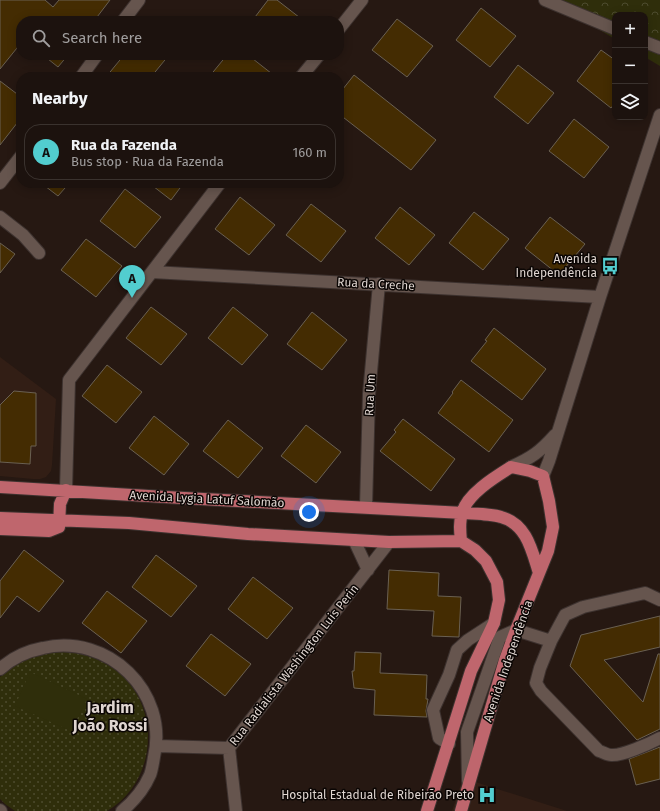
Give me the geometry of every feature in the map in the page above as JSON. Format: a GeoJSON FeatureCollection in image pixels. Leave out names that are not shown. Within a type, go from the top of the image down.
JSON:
{"type":"FeatureCollection","features":[{"type":"Feature","properties":{"kind":"main road"},"geometry":{"type":"LineString","coordinates":[[0,518],[129,523],[248,534],[389,542],[460,541],[462,512],[472,497],[491,479],[511,467],[543,476]]}},
{"type":"Feature","properties":{"kind":"main road","name":"Avenida Independência"},"geometry":{"type":"LineString","coordinates":[[461,811],[516,630],[548,551],[553,527],[543,476]]}},
{"type":"Feature","properties":{"kind":"main road","name":"Avenida Lygia Latuf Salomão"},"geometry":{"type":"LineString","coordinates":[[0,487],[462,512]]}},
{"type":"Feature","properties":{"kind":"main road"},"geometry":{"type":"LineString","coordinates":[[0,529],[49,530],[59,527],[60,504],[66,490]]}},
{"type":"Feature","properties":{"kind":"main road"},"geometry":{"type":"LineString","coordinates":[[462,512],[502,517],[518,525],[529,541],[539,573]]}},
{"type":"Feature","properties":{"kind":"main road","name":"Avenida Independência"},"geometry":{"type":"LineString","coordinates":[[427,811],[471,671],[494,623],[499,600],[497,582],[486,561],[475,550],[460,541]]}},
{"type":"Feature","properties":{"kind":"street"},"geometry":{"type":"LineString","coordinates":[[127,16],[139,0]]}},
{"type":"Feature","properties":{"kind":"street"},"geometry":{"type":"LineString","coordinates":[[344,23],[362,0]]}},
{"type":"Feature","properties":{"kind":"street"},"geometry":{"type":"LineString","coordinates":[[545,0],[612,28]]}},
{"type":"Feature","properties":{"kind":"street"},"geometry":{"type":"LineString","coordinates":[[648,43],[660,48]]}},
{"type":"Feature","properties":{"kind":"street"},"geometry":{"type":"LineString","coordinates":[[85,72],[93,60]]}},
{"type":"Feature","properties":{"kind":"street"},"geometry":{"type":"LineString","coordinates":[[305,72],[315,60]]}},
{"type":"Feature","properties":{"kind":"street"},"geometry":{"type":"LineString","coordinates":[[543,476],[660,115]]}},
{"type":"Feature","properties":{"kind":"street"},"geometry":{"type":"LineString","coordinates":[[0,183],[16,162]]}},
{"type":"Feature","properties":{"kind":"street"},"geometry":{"type":"LineString","coordinates":[[66,490],[69,380],[216,188]]}},
{"type":"Feature","properties":{"kind":"street"},"geometry":{"type":"LineString","coordinates":[[0,216],[23,235],[39,253]]}},
{"type":"Feature","properties":{"kind":"street","name":"Rua da Creche"},"geometry":{"type":"LineString","coordinates":[[152,272],[600,298]]}},
{"type":"Feature","properties":{"kind":"street","name":"Rua Um"},"geometry":{"type":"LineString","coordinates":[[366,507],[369,394],[379,284]]}},
{"type":"Feature","properties":{"kind":"street"},"geometry":{"type":"LineString","coordinates":[[511,467],[530,458],[543,449],[558,431]]}},
{"type":"Feature","properties":{"kind":"street"},"geometry":{"type":"LineString","coordinates":[[354,540],[368,570]]}},
{"type":"Feature","properties":{"kind":"street","name":"Rua Radialista Washington Luis Perin"},"geometry":{"type":"LineString","coordinates":[[236,811],[229,748],[389,542]]}},
{"type":"Feature","properties":{"kind":"street"},"geometry":{"type":"LineString","coordinates":[[660,600],[645,593],[583,607],[565,615],[551,641],[540,668],[536,683],[541,691],[599,751],[609,755],[618,754],[652,743],[660,738]]}},
{"type":"Feature","properties":{"kind":"street"},"geometry":{"type":"LineString","coordinates":[[449,744],[439,738],[433,710],[449,675],[457,650],[468,640],[494,623]]}},
{"type":"Feature","properties":{"kind":"street"},"geometry":{"type":"LineString","coordinates":[[468,784],[467,732],[500,637],[516,630],[551,641]]}},
{"type":"Feature","properties":{"kind":"street"},"geometry":{"type":"LineString","coordinates":[[0,669],[5,664],[29,651],[55,645],[82,647],[108,656],[130,672],[146,694],[155,719],[157,746],[150,775],[135,800],[122,811]]}},
{"type":"Feature","properties":{"kind":"street"},"geometry":{"type":"LineString","coordinates":[[157,746],[229,748]]}},
{"type":"Feature","properties":{"kind":"shaded area"},"geometry":{"type":"Polygon","coordinates":[[[0,357],[56,399],[52,465],[51,471],[46,477],[33,479],[0,476],[0,357]]]}},
{"type":"Feature","properties":{"kind":"shaded area","name":"Hospital Estadual de Ribeirão Preto"},"geometry":{"type":"Polygon","coordinates":[[[463,778],[567,811],[452,811],[463,778]]]}},
{"type":"Feature","properties":{"kind":"green space"},"geometry":{"type":"Polygon","coordinates":[[[548,0],[660,0],[660,66],[648,59],[648,12],[612,12],[612,37],[548,0]]]}},
{"type":"Feature","properties":{"kind":"green space"},"geometry":{"type":"Polygon","coordinates":[[[65,651],[99,660],[112,667],[132,687],[142,705],[147,724],[148,744],[144,764],[136,782],[124,798],[107,811],[15,811],[0,799],[0,677],[22,661],[46,653],[65,651]]]}},
{"type":"Feature","properties":{"kind":"green space"},"geometry":{"type":"Polygon","coordinates":[[[30,672],[87,699],[71,731],[15,706],[30,672]]]}},
{"type":"Feature","properties":{"kind":"building"},"geometry":{"type":"Polygon","coordinates":[[[0,0],[45,0],[53,7],[59,0],[110,0],[98,16],[16,16],[16,49],[0,69],[0,0]]]}},
{"type":"Feature","properties":{"kind":"building"},"geometry":{"type":"Polygon","coordinates":[[[268,0],[277,0],[298,16],[256,16],[268,0]]]}},
{"type":"Feature","properties":{"kind":"building"},"geometry":{"type":"Polygon","coordinates":[[[481,8],[516,36],[490,67],[456,40],[481,8]]]}},
{"type":"Feature","properties":{"kind":"building"},"geometry":{"type":"Polygon","coordinates":[[[397,19],[433,46],[407,77],[372,50],[397,19]]]}},
{"type":"Feature","properties":{"kind":"building"},"geometry":{"type":"Polygon","coordinates":[[[601,50],[612,58],[612,107],[611,108],[577,81],[601,50]]]}},
{"type":"Feature","properties":{"kind":"building"},"geometry":{"type":"Polygon","coordinates":[[[49,60],[64,60],[58,67],[49,60]]]}},
{"type":"Feature","properties":{"kind":"building"},"geometry":{"type":"Polygon","coordinates":[[[120,60],[165,60],[155,72],[110,72],[120,60]]]}},
{"type":"Feature","properties":{"kind":"building"},"geometry":{"type":"Polygon","coordinates":[[[223,60],[254,60],[270,72],[213,72],[223,60]]]}},
{"type":"Feature","properties":{"kind":"building"},"geometry":{"type":"Polygon","coordinates":[[[518,65],[554,93],[528,124],[494,97],[518,65]]]}},
{"type":"Feature","properties":{"kind":"building"},"geometry":{"type":"Polygon","coordinates":[[[354,75],[436,140],[411,170],[344,118],[344,88],[354,75]]]}},
{"type":"Feature","properties":{"kind":"building"},"geometry":{"type":"Polygon","coordinates":[[[0,81],[16,93],[16,124],[0,145],[0,81]]]}},
{"type":"Feature","properties":{"kind":"building"},"geometry":{"type":"Polygon","coordinates":[[[574,119],[609,147],[584,178],[549,151],[574,119]]]}},
{"type":"Feature","properties":{"kind":"building"},"geometry":{"type":"Polygon","coordinates":[[[48,188],[65,188],[58,196],[48,188]]]}},
{"type":"Feature","properties":{"kind":"building"},"geometry":{"type":"Polygon","coordinates":[[[155,188],[180,188],[171,200],[155,188]]]}},
{"type":"Feature","properties":{"kind":"building"},"geometry":{"type":"Polygon","coordinates":[[[125,189],[161,217],[135,248],[100,221],[125,189]]]}},
{"type":"Feature","properties":{"kind":"building"},"geometry":{"type":"Polygon","coordinates":[[[240,197],[275,225],[249,255],[215,229],[240,197]]]}},
{"type":"Feature","properties":{"kind":"building"},"geometry":{"type":"Polygon","coordinates":[[[311,204],[346,231],[321,262],[286,235],[311,204]]]}},
{"type":"Feature","properties":{"kind":"building"},"geometry":{"type":"Polygon","coordinates":[[[400,207],[435,235],[409,265],[375,238],[400,207]]]}},
{"type":"Feature","properties":{"kind":"building"},"geometry":{"type":"Polygon","coordinates":[[[474,212],[509,239],[483,270],[449,243],[474,212]]]}},
{"type":"Feature","properties":{"kind":"building"},"geometry":{"type":"Polygon","coordinates":[[[550,217],[585,244],[559,275],[525,248],[550,217]]]}},
{"type":"Feature","properties":{"kind":"building"},"geometry":{"type":"Polygon","coordinates":[[[86,239],[122,266],[96,297],[61,270],[86,239]]]}},
{"type":"Feature","properties":{"kind":"building"},"geometry":{"type":"Polygon","coordinates":[[[0,243],[15,254],[0,273],[0,243]]]}},
{"type":"Feature","properties":{"kind":"building"},"geometry":{"type":"Polygon","coordinates":[[[151,307],[187,334],[161,365],[126,338],[151,307]]]}},
{"type":"Feature","properties":{"kind":"building"},"geometry":{"type":"Polygon","coordinates":[[[233,307],[268,335],[242,365],[208,338],[233,307]]]}},
{"type":"Feature","properties":{"kind":"building"},"geometry":{"type":"Polygon","coordinates":[[[312,312],[347,340],[322,370],[287,344],[312,312]]]}},
{"type":"Feature","properties":{"kind":"building"},"geometry":{"type":"Polygon","coordinates":[[[494,328],[546,369],[522,400],[471,361],[487,341],[485,340],[494,328]]]}},
{"type":"Feature","properties":{"kind":"building"},"geometry":{"type":"Polygon","coordinates":[[[107,365],[142,392],[116,423],[82,396],[107,365]]]}},
{"type":"Feature","properties":{"kind":"building"},"geometry":{"type":"Polygon","coordinates":[[[461,380],[513,420],[489,452],[438,413],[461,380]]]}},
{"type":"Feature","properties":{"kind":"building"},"geometry":{"type":"Polygon","coordinates":[[[14,391],[36,393],[36,446],[31,446],[30,464],[0,462],[0,405],[14,391]]]}},
{"type":"Feature","properties":{"kind":"building"},"geometry":{"type":"Polygon","coordinates":[[[154,416],[189,444],[164,475],[129,448],[154,416]]]}},
{"type":"Feature","properties":{"kind":"building"},"geometry":{"type":"Polygon","coordinates":[[[403,419],[455,459],[431,491],[380,451],[396,432],[394,430],[403,419]]]}},
{"type":"Feature","properties":{"kind":"building"},"geometry":{"type":"Polygon","coordinates":[[[228,420],[263,448],[238,478],[203,451],[228,420]]]}},
{"type":"Feature","properties":{"kind":"building"},"geometry":{"type":"Polygon","coordinates":[[[306,425],[341,452],[316,483],[281,456],[306,425]]]}},
{"type":"Feature","properties":{"kind":"building"},"geometry":{"type":"Polygon","coordinates":[[[24,550],[64,581],[39,612],[17,596],[0,618],[0,581],[24,550]]]}},
{"type":"Feature","properties":{"kind":"building"},"geometry":{"type":"Polygon","coordinates":[[[156,555],[197,586],[171,617],[132,587],[156,555]]]}},
{"type":"Feature","properties":{"kind":"building"},"geometry":{"type":"Polygon","coordinates":[[[389,570],[439,573],[438,596],[461,597],[459,637],[432,636],[434,611],[387,609],[389,570]]]}},
{"type":"Feature","properties":{"kind":"building"},"geometry":{"type":"Polygon","coordinates":[[[253,577],[293,608],[267,639],[228,609],[253,577]]]}},
{"type":"Feature","properties":{"kind":"building"},"geometry":{"type":"Polygon","coordinates":[[[107,591],[147,621],[121,653],[82,623],[107,591]]]}},
{"type":"Feature","properties":{"kind":"building"},"geometry":{"type":"Polygon","coordinates":[[[660,616],[660,647],[604,660],[643,702],[658,654],[660,654],[660,729],[637,740],[570,666],[581,635],[660,616]]]}},
{"type":"Feature","properties":{"kind":"building"},"geometry":{"type":"Polygon","coordinates":[[[211,634],[251,664],[225,696],[186,666],[211,634]]]}},
{"type":"Feature","properties":{"kind":"building"},"geometry":{"type":"Polygon","coordinates":[[[355,652],[381,653],[380,673],[427,675],[427,717],[374,715],[375,690],[354,688],[352,671],[354,671],[355,652]]]}},
{"type":"Feature","properties":{"kind":"building"},"geometry":{"type":"Polygon","coordinates":[[[660,747],[660,779],[636,785],[629,759],[660,747]]]}},
{"type":"Feature","properties":{"kind":"place","name":"Avenida Independência"},"geometry":{"type":"Point","coordinates":[610,266]}},
{"type":"Feature","properties":{"kind":"place","name":"Rua da Fazenda"},"geometry":{"type":"Point","coordinates":[132,298]}},
{"type":"Feature","properties":{"kind":"place","name":"Hospital Estadual de Ribeirão Preto"},"geometry":{"type":"Point","coordinates":[487,795]}},
{"type":"Feature","properties":{"kind":"district","name":"Jardim João Rossi"},"geometry":{"type":"Point","coordinates":[110,716]}}]}
